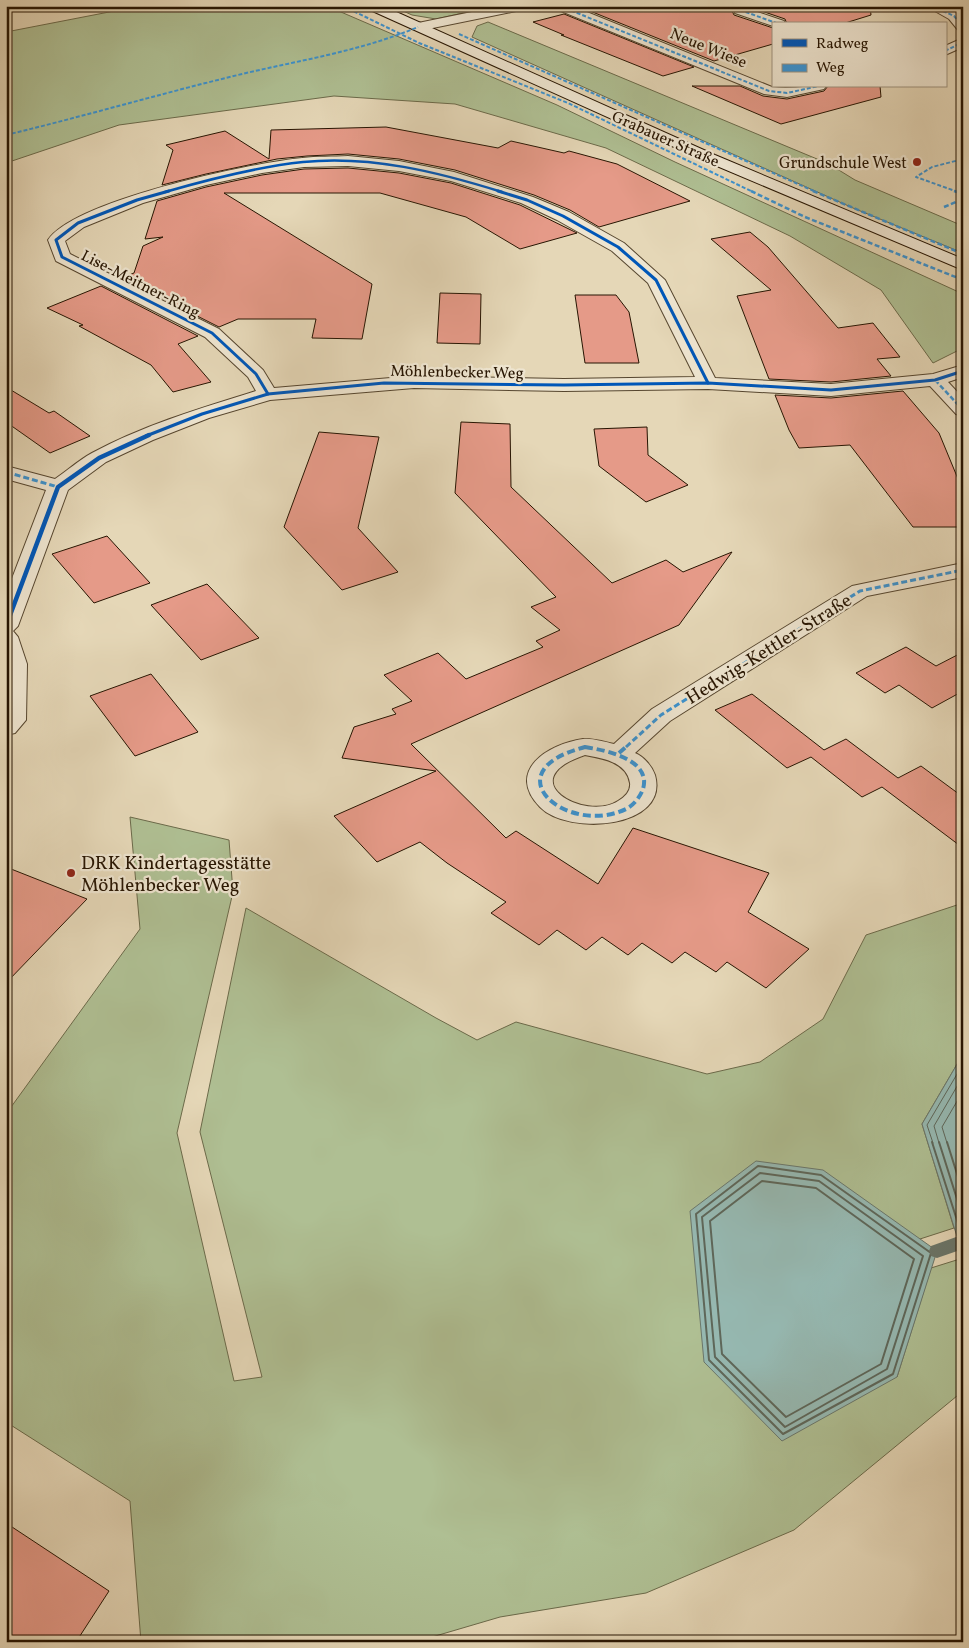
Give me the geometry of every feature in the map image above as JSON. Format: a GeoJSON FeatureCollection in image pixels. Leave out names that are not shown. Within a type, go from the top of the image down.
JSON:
{"type":"FeatureCollection","features":[{"type":"Feature","properties":{"kind":"street","name":"Grabauer Straße"},"geometry":{"type":"LineString","coordinates":[[372,6],[710,158],[963,265]]}},
{"type":"Feature","properties":{"kind":"street"},"geometry":{"type":"LineString","coordinates":[[418,27],[521,6]]}},
{"type":"Feature","properties":{"kind":"street","name":"Neue Wiese"},"geometry":{"type":"LineString","coordinates":[[560,6],[770,91],[787,93],[810,88]]}},
{"type":"Feature","properties":{"kind":"street"},"geometry":{"type":"LineString","coordinates":[[932,6],[958,15],[963,27]]}},
{"type":"Feature","properties":{"kind":"street"},"geometry":{"type":"LineString","coordinates":[[740,10],[773,22]]}},
{"type":"Feature","properties":{"kind":"street"},"geometry":{"type":"LineString","coordinates":[[946,51],[963,42]]}},
{"type":"Feature","properties":{"kind":"street","name":"Lise-Meitner-Ring"},"geometry":{"type":"LineString","coordinates":[[268,394],[256,374],[212,333],[62,257],[56,240],[78,223],[136,200],[203,181],[262,168],[304,162],[348,161],[399,166],[454,176],[527,200],[563,216],[618,247],[656,280],[708,383]]}},
{"type":"Feature","properties":{"kind":"street","name":"Möhlenbecker Weg"},"geometry":{"type":"LineString","coordinates":[[58,487],[99,458],[146,436],[202,414],[268,394],[384,383],[564,385],[708,383],[831,390],[934,380],[963,371]]}},
{"type":"Feature","properties":{"kind":"street"},"geometry":{"type":"LineString","coordinates":[[934,380],[963,410]]}},
{"type":"Feature","properties":{"kind":"street"},"geometry":{"type":"LineString","coordinates":[[6,472],[58,487],[6,626]]}},
{"type":"Feature","properties":{"kind":"street","name":"Hedwig-Kettler-Straße"},"geometry":{"type":"LineString","coordinates":[[619,753],[661,715],[860,591],[963,570]]}},
{"type":"Feature","properties":{"kind":"street"},"geometry":{"type":"LineString","coordinates":[[6,637],[15,664],[13,720],[6,727]]}},
{"type":"Feature","properties":{"kind":"green space"},"geometry":{"type":"Polygon","coordinates":[[[140,6],[327,6],[557,105],[675,162],[963,294],[963,348],[933,363],[881,290],[790,236],[606,148],[455,104],[334,96],[119,125],[6,163],[6,32],[140,6]]]}},
{"type":"Feature","properties":{"kind":"green space"},"geometry":{"type":"Polygon","coordinates":[[[392,6],[490,7],[436,19],[412,15],[392,6]]]}},
{"type":"Feature","properties":{"kind":"green space"},"geometry":{"type":"Polygon","coordinates":[[[488,22],[829,164],[855,180],[963,226],[963,253],[853,208],[472,37],[477,26],[488,22]]]}},
{"type":"Feature","properties":{"kind":"green space"},"geometry":{"type":"Polygon","coordinates":[[[130,817],[229,840],[233,892],[177,1133],[234,1381],[262,1377],[200,1132],[246,908],[477,1040],[516,1022],[707,1074],[760,1062],[823,1019],[866,935],[963,903],[963,1054],[922,1124],[954,1228],[920,1239],[897,1377],[931,1268],[963,1258],[963,1391],[794,1530],[646,1593],[500,1617],[415,1642],[141,1642],[130,1501],[6,1422],[6,1114],[140,929],[130,817]]]}},
{"type":"Feature","properties":{"kind":"water"},"geometry":{"type":"Polygon","coordinates":[[[963,1054],[963,1246],[959,1243],[922,1124],[963,1054]]]}},
{"type":"Feature","properties":{"kind":"water"},"geometry":{"type":"Polygon","coordinates":[[[756,1161],[823,1170],[937,1251],[897,1377],[782,1441],[704,1362],[690,1211],[756,1161]]]}},
{"type":"Feature","properties":{"kind":"building"},"geometry":{"type":"Polygon","coordinates":[[[597,6],[733,6],[732,11],[734,15],[772,28],[772,44],[714,61],[585,9],[597,6]]]}},
{"type":"Feature","properties":{"kind":"building"},"geometry":{"type":"Polygon","coordinates":[[[747,6],[870,6],[871,15],[848,22],[786,22],[785,19],[747,6]]]}},
{"type":"Feature","properties":{"kind":"building"},"geometry":{"type":"Polygon","coordinates":[[[564,14],[694,67],[663,76],[533,22],[564,14]]]}},
{"type":"Feature","properties":{"kind":"building"},"geometry":{"type":"Polygon","coordinates":[[[692,86],[740,86],[763,96],[787,99],[824,91],[826,88],[880,88],[881,97],[781,124],[692,86]]]}},
{"type":"Feature","properties":{"kind":"building"},"geometry":{"type":"Polygon","coordinates":[[[386,127],[498,148],[511,141],[564,153],[569,151],[617,164],[690,201],[599,227],[570,210],[534,195],[455,170],[399,159],[348,154],[277,159],[162,185],[173,150],[166,145],[225,131],[269,159],[271,130],[386,127]]]}},
{"type":"Feature","properties":{"kind":"building"},"geometry":{"type":"Polygon","coordinates":[[[348,168],[399,173],[451,183],[520,205],[577,233],[520,249],[466,217],[380,193],[224,193],[372,284],[362,339],[312,338],[316,319],[238,319],[219,327],[122,278],[134,273],[143,246],[163,237],[145,239],[157,201],[206,187],[262,175],[304,169],[348,168]]]}},
{"type":"Feature","properties":{"kind":"building"},"geometry":{"type":"Polygon","coordinates":[[[750,232],[768,247],[838,328],[873,323],[900,357],[877,359],[891,376],[831,382],[769,379],[737,296],[771,290],[711,239],[750,232]]]}},
{"type":"Feature","properties":{"kind":"building"},"geometry":{"type":"Polygon","coordinates":[[[101,286],[198,336],[178,344],[211,382],[173,392],[151,365],[79,326],[83,325],[47,308],[101,286]]]}},
{"type":"Feature","properties":{"kind":"building"},"geometry":{"type":"Polygon","coordinates":[[[440,293],[481,294],[480,344],[437,343],[440,293]]]}},
{"type":"Feature","properties":{"kind":"building"},"geometry":{"type":"Polygon","coordinates":[[[575,295],[616,295],[629,312],[639,363],[585,363],[575,295]]]}},
{"type":"Feature","properties":{"kind":"building"},"geometry":{"type":"Polygon","coordinates":[[[6,387],[49,413],[54,411],[90,436],[50,453],[6,422],[6,387]]]}},
{"type":"Feature","properties":{"kind":"building"},"geometry":{"type":"Polygon","coordinates":[[[903,391],[939,433],[963,491],[963,527],[913,527],[850,445],[799,448],[789,430],[775,395],[831,398],[903,391]]]}},
{"type":"Feature","properties":{"kind":"building"},"geometry":{"type":"Polygon","coordinates":[[[461,422],[510,424],[511,487],[612,583],[666,560],[683,572],[732,552],[679,625],[411,744],[506,838],[516,831],[598,884],[633,828],[769,873],[748,912],[809,949],[766,988],[727,962],[716,972],[685,952],[672,963],[642,943],[628,955],[602,937],[586,950],[557,930],[539,945],[491,913],[506,902],[447,863],[420,842],[377,862],[334,816],[436,771],[342,758],[354,727],[396,714],[392,709],[412,701],[384,675],[438,653],[466,679],[543,647],[536,641],[560,630],[531,607],[556,597],[455,493],[461,422]]]}},
{"type":"Feature","properties":{"kind":"building"},"geometry":{"type":"Polygon","coordinates":[[[647,427],[648,455],[688,485],[646,502],[599,466],[594,429],[647,427]]]}},
{"type":"Feature","properties":{"kind":"building"},"geometry":{"type":"Polygon","coordinates":[[[319,432],[379,437],[358,528],[398,572],[342,590],[284,527],[319,432]]]}},
{"type":"Feature","properties":{"kind":"building"},"geometry":{"type":"Polygon","coordinates":[[[107,536],[150,583],[94,603],[52,554],[107,536]]]}},
{"type":"Feature","properties":{"kind":"building"},"geometry":{"type":"Polygon","coordinates":[[[207,584],[259,638],[201,660],[151,605],[207,584]]]}},
{"type":"Feature","properties":{"kind":"building"},"geometry":{"type":"Polygon","coordinates":[[[906,647],[936,666],[963,652],[963,691],[932,708],[899,685],[885,693],[856,673],[906,647]]]}},
{"type":"Feature","properties":{"kind":"building"},"geometry":{"type":"Polygon","coordinates":[[[151,674],[198,732],[135,756],[90,696],[151,674]]]}},
{"type":"Feature","properties":{"kind":"building"},"geometry":{"type":"Polygon","coordinates":[[[752,694],[824,750],[846,739],[898,778],[921,766],[963,797],[963,848],[882,787],[862,797],[811,757],[787,768],[715,710],[752,694]]]}},
{"type":"Feature","properties":{"kind":"building"},"geometry":{"type":"Polygon","coordinates":[[[6,867],[87,899],[6,983],[6,867]]]}},
{"type":"Feature","properties":{"kind":"building"},"geometry":{"type":"Polygon","coordinates":[[[6,1523],[109,1591],[76,1642],[6,1642],[6,1523]]]}},
{"type":"Feature","properties":{"kind":"waterway"},"geometry":{"type":"LineString","coordinates":[[937,1251],[959,1243]]}},
{"type":"Feature","properties":{"kind":"marked path"},"geometry":{"type":"LineString","coordinates":[[343,6],[419,43],[568,103],[805,217],[963,280]]}},
{"type":"Feature","properties":{"kind":"marked path"},"geometry":{"type":"LineString","coordinates":[[560,6],[769,91],[787,93],[810,88]]}},
{"type":"Feature","properties":{"kind":"marked path"},"geometry":{"type":"LineString","coordinates":[[932,6],[954,16],[963,27]]}},
{"type":"Feature","properties":{"kind":"marked path"},"geometry":{"type":"LineString","coordinates":[[740,10],[773,22]]}},
{"type":"Feature","properties":{"kind":"marked path"},"geometry":{"type":"LineString","coordinates":[[6,135],[242,74],[354,50],[418,27]]}},
{"type":"Feature","properties":{"kind":"marked path"},"geometry":{"type":"LineString","coordinates":[[459,34],[827,197],[963,254]]}},
{"type":"Feature","properties":{"kind":"marked path"},"geometry":{"type":"LineString","coordinates":[[946,50],[963,42]]}},
{"type":"Feature","properties":{"kind":"marked path"},"geometry":{"type":"LineString","coordinates":[[963,159],[932,167],[916,177],[963,194]]}},
{"type":"Feature","properties":{"kind":"marked path"},"geometry":{"type":"LineString","coordinates":[[944,207],[963,199]]}},
{"type":"Feature","properties":{"kind":"marked path"},"geometry":{"type":"LineString","coordinates":[[935,380],[963,410]]}},
{"type":"Feature","properties":{"kind":"marked path"},"geometry":{"type":"LineString","coordinates":[[6,472],[58,487]]}},
{"type":"Feature","properties":{"kind":"marked path"},"geometry":{"type":"LineString","coordinates":[[619,753],[661,715],[860,591],[963,570]]}},
{"type":"Feature","properties":{"kind":"marked path"},"geometry":{"type":"LineString","coordinates":[[585,747],[612,752],[631,761],[641,773],[644,786],[639,798],[627,808],[609,815],[575,814],[565,811],[549,800],[541,790],[539,780],[541,772],[555,758],[585,747]]}},
{"type":"Feature","properties":{"kind":"cycle path"},"geometry":{"type":"LineString","coordinates":[[268,394],[256,374],[212,333],[62,257],[56,240],[78,223],[137,200],[203,181],[262,168],[304,162],[348,161],[399,166],[454,177],[527,200],[563,216],[618,247],[656,280],[708,383]]}},
{"type":"Feature","properties":{"kind":"cycle path"},"geometry":{"type":"LineString","coordinates":[[6,626],[58,487],[99,458],[146,436],[202,414],[268,394],[414,382],[564,385],[708,383],[831,390],[935,380],[963,371]]}},
{"type":"Feature","properties":{"kind":"place","name":"Grundschule West"},"geometry":{"type":"Point","coordinates":[917,162]}},
{"type":"Feature","properties":{"kind":"place","name":"DRK Kindertagesstätte Möhlenbecker Weg"},"geometry":{"type":"Point","coordinates":[71,873]}}]}
